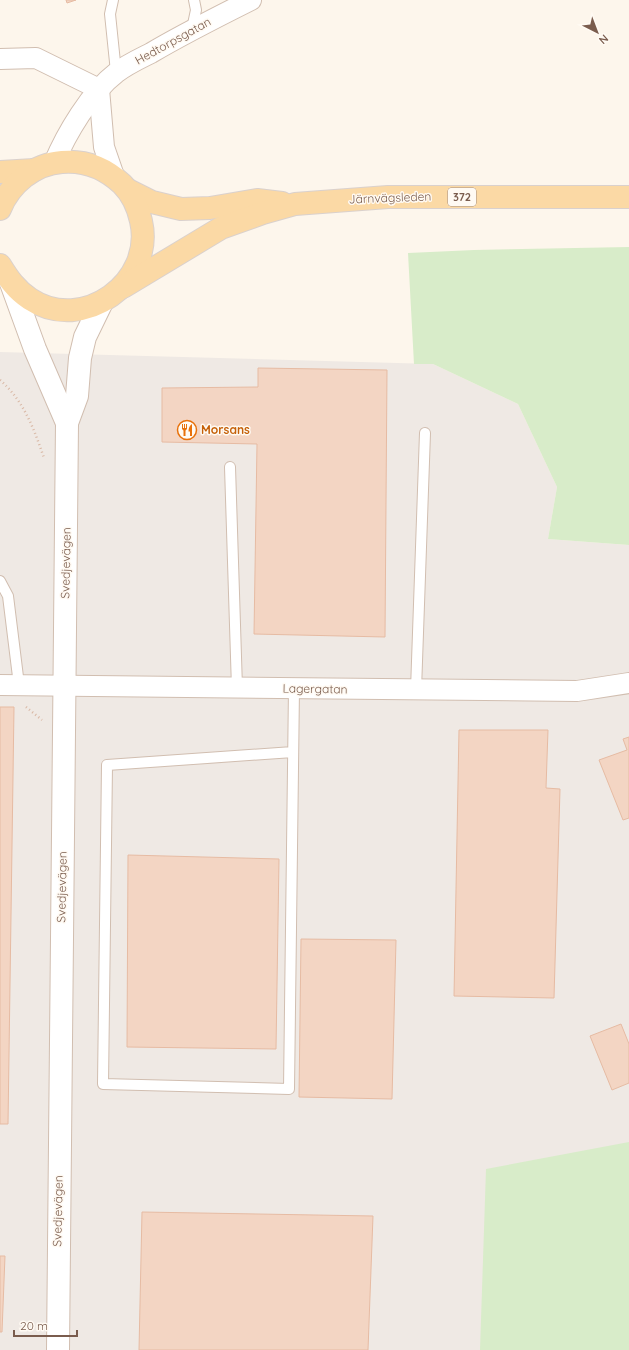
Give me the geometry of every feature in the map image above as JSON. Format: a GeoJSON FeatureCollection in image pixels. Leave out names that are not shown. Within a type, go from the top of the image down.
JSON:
{"type":"FeatureCollection","features":[{"type":"Feature","properties":{"kind":"main road","name":"Järnvägsleden"},"geometry":{"type":"LineString","coordinates":[[44,166],[75,161],[96,166],[152,202],[181,209],[210,208],[257,200],[295,204],[388,197],[629,197]]}},
{"type":"Feature","properties":{"kind":"main road"},"geometry":{"type":"LineString","coordinates":[[0,172],[44,166]]}},
{"type":"Feature","properties":{"kind":"main road"},"geometry":{"type":"LineString","coordinates":[[0,209],[4,199],[17,182],[44,166]]}},
{"type":"Feature","properties":{"kind":"main road"},"geometry":{"type":"LineString","coordinates":[[5,274],[30,299],[53,309],[78,309],[102,302],[123,287],[135,270],[142,251],[143,230],[139,210],[121,183]]}},
{"type":"Feature","properties":{"kind":"main road","name":"Järnvägsleden"},"geometry":{"type":"LineString","coordinates":[[123,287],[221,228],[263,213],[295,204]]}},
{"type":"Feature","properties":{"kind":"street","name":"Hedtorpsgatan"},"geometry":{"type":"LineString","coordinates":[[44,166],[99,89],[116,72],[192,29],[251,0]]}},
{"type":"Feature","properties":{"kind":"street"},"geometry":{"type":"LineString","coordinates":[[0,59],[36,58],[99,89],[104,147],[121,183]]}},
{"type":"Feature","properties":{"kind":"street","name":"Svedjevägen"},"geometry":{"type":"LineString","coordinates":[[5,274],[34,349],[67,423]]}},
{"type":"Feature","properties":{"kind":"street","name":"Svedjevägen"},"geometry":{"type":"LineString","coordinates":[[58,1350],[64,686],[68,482],[67,423],[77,396],[80,358],[85,337],[102,302]]}},
{"type":"Feature","properties":{"kind":"street","name":"Lagergatan"},"geometry":{"type":"LineString","coordinates":[[10,685],[577,691],[629,683]]}},
{"type":"Feature","properties":{"kind":"lane"},"geometry":{"type":"LineString","coordinates":[[113,0],[110,14],[116,72]]}},
{"type":"Feature","properties":{"kind":"lane"},"geometry":{"type":"LineString","coordinates":[[192,29],[196,10],[194,0]]}},
{"type":"Feature","properties":{"kind":"lane"},"geometry":{"type":"LineString","coordinates":[[416,690],[425,433]]}},
{"type":"Feature","properties":{"kind":"lane"},"geometry":{"type":"LineString","coordinates":[[230,467],[237,688]]}},
{"type":"Feature","properties":{"kind":"lane"},"geometry":{"type":"LineString","coordinates":[[0,581],[8,596],[10,685]]}},
{"type":"Feature","properties":{"kind":"lane"},"geometry":{"type":"LineString","coordinates":[[294,688],[294,752],[289,1089],[103,1084],[106,765],[294,752]]}},
{"type":"Feature","properties":{"kind":"path"},"geometry":{"type":"LineString","coordinates":[[0,380],[10,389],[31,422],[46,464]]}},
{"type":"Feature","properties":{"kind":"path"},"geometry":{"type":"LineString","coordinates":[[37,715],[42,685]]}},
{"type":"Feature","properties":{"kind":"shaded area"},"geometry":{"type":"Polygon","coordinates":[[[0,352],[433,364],[518,404],[557,487],[548,539],[629,545],[629,1350],[0,1350],[0,352]]]}},
{"type":"Feature","properties":{"kind":"green space"},"geometry":{"type":"Polygon","coordinates":[[[629,247],[629,545],[548,539],[557,487],[518,404],[433,364],[414,364],[408,253],[474,250],[629,247]]]}},
{"type":"Feature","properties":{"kind":"green space"},"geometry":{"type":"Polygon","coordinates":[[[629,1142],[629,1350],[480,1350],[486,1169],[629,1142]]]}},
{"type":"Feature","properties":{"kind":"building"},"geometry":{"type":"Polygon","coordinates":[[[66,0],[76,0],[67,3],[66,0]]]}},
{"type":"Feature","properties":{"kind":"building"},"geometry":{"type":"Polygon","coordinates":[[[258,368],[387,370],[385,637],[254,634],[257,444],[162,442],[162,388],[258,387],[258,368]]]}},
{"type":"Feature","properties":{"kind":"building"},"geometry":{"type":"Polygon","coordinates":[[[0,707],[14,707],[8,1124],[0,1124],[0,707]]]}},
{"type":"Feature","properties":{"kind":"building"},"geometry":{"type":"Polygon","coordinates":[[[459,730],[548,730],[546,788],[560,789],[554,998],[454,996],[459,730]]]}},
{"type":"Feature","properties":{"kind":"building"},"geometry":{"type":"Polygon","coordinates":[[[629,737],[629,818],[623,820],[599,760],[627,750],[623,739],[629,737]]]}},
{"type":"Feature","properties":{"kind":"building"},"geometry":{"type":"Polygon","coordinates":[[[128,855],[279,859],[276,1049],[127,1047],[128,855]]]}},
{"type":"Feature","properties":{"kind":"building"},"geometry":{"type":"Polygon","coordinates":[[[301,939],[396,940],[392,1099],[299,1097],[301,939]]]}},
{"type":"Feature","properties":{"kind":"building"},"geometry":{"type":"Polygon","coordinates":[[[621,1024],[629,1044],[629,1083],[612,1090],[590,1036],[621,1024]]]}},
{"type":"Feature","properties":{"kind":"building"},"geometry":{"type":"Polygon","coordinates":[[[142,1212],[373,1216],[368,1350],[139,1350],[142,1212]]]}},
{"type":"Feature","properties":{"kind":"building"},"geometry":{"type":"Polygon","coordinates":[[[0,1256],[5,1256],[2,1332],[0,1332],[0,1256]]]}},
{"type":"Feature","properties":{"kind":"place","name":"Morsans"},"geometry":{"type":"Point","coordinates":[187,430]}}]}
